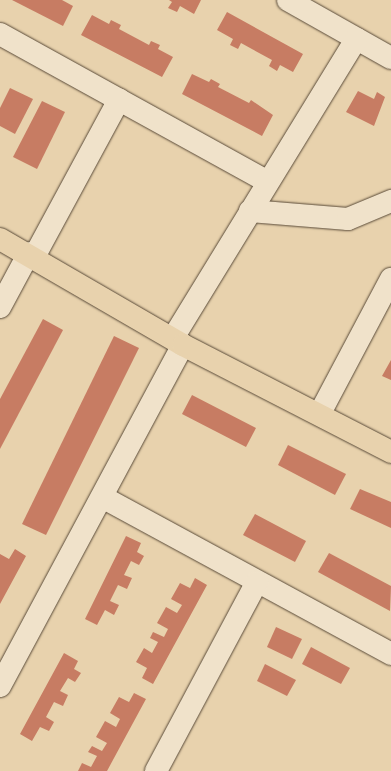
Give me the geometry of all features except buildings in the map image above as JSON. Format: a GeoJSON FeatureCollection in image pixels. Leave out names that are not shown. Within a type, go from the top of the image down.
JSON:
{"type":"FeatureCollection","features":[{"type":"Feature","properties":{"kind":"main road"},"geometry":{"type":"LineString","coordinates":[[0,238],[32,255],[178,342],[320,413],[391,452]]}},
{"type":"Feature","properties":{"kind":"street"},"geometry":{"type":"LineString","coordinates":[[288,0],[391,58]]}},
{"type":"Feature","properties":{"kind":"street"},"geometry":{"type":"LineString","coordinates":[[0,34],[268,182]]}},
{"type":"Feature","properties":{"kind":"street"},"geometry":{"type":"LineString","coordinates":[[0,686],[104,498],[178,342],[250,212],[356,39]]}},
{"type":"Feature","properties":{"kind":"street"},"geometry":{"type":"LineString","coordinates":[[0,307],[32,255],[119,100]]}},
{"type":"Feature","properties":{"kind":"street"},"geometry":{"type":"LineString","coordinates":[[250,212],[348,219],[391,201]]}},
{"type":"Feature","properties":{"kind":"street"},"geometry":{"type":"LineString","coordinates":[[320,413],[391,279]]}},
{"type":"Feature","properties":{"kind":"street"},"geometry":{"type":"LineString","coordinates":[[104,498],[391,654]]}},
{"type":"Feature","properties":{"kind":"street"},"geometry":{"type":"LineString","coordinates":[[156,771],[257,582]]}}]}
